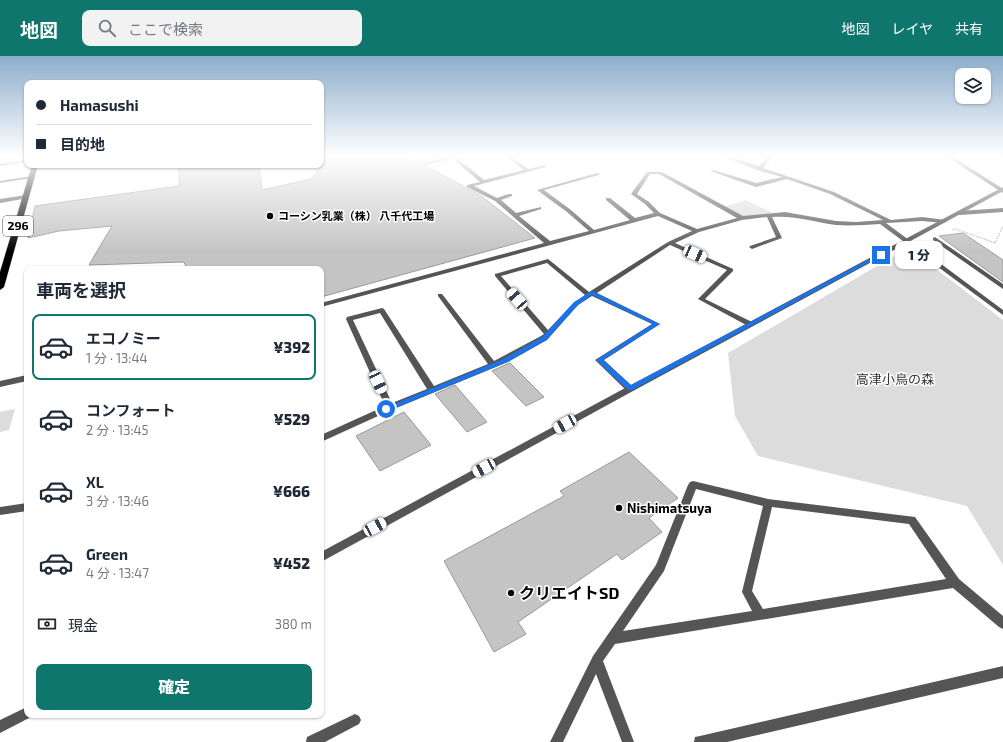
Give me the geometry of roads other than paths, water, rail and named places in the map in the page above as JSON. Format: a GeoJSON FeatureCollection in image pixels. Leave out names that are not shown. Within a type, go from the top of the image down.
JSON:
{"type":"FeatureCollection","features":[{"type":"Feature","properties":{"kind":"highway","name":"296"},"geometry":{"type":"LineString","coordinates":[[1,282],[28,187]]}},
{"type":"Feature","properties":{"kind":"street"},"geometry":{"type":"LineString","coordinates":[[470,187],[497,200],[517,215],[548,243]]}},
{"type":"Feature","properties":{"kind":"street"},"geometry":{"type":"LineString","coordinates":[[551,187],[540,190],[569,211],[592,231]]}},
{"type":"Feature","properties":{"kind":"street"},"geometry":{"type":"LineString","coordinates":[[639,187],[634,194],[658,214],[696,230]]}},
{"type":"Feature","properties":{"kind":"street"},"geometry":{"type":"LineString","coordinates":[[686,187],[742,218]]}},
{"type":"Feature","properties":{"kind":"street"},"geometry":{"type":"LineString","coordinates":[[814,187],[832,193],[891,222]]}},
{"type":"Feature","properties":{"kind":"street"},"geometry":{"type":"LineString","coordinates":[[324,555],[750,324],[1003,190]]}},
{"type":"Feature","properties":{"kind":"street"},"geometry":{"type":"LineString","coordinates":[[497,200],[510,194]]}},
{"type":"Feature","properties":{"kind":"street"},"geometry":{"type":"LineString","coordinates":[[0,201],[26,196]]}},
{"type":"Feature","properties":{"kind":"street"},"geometry":{"type":"LineString","coordinates":[[608,199],[634,220]]}},
{"type":"Feature","properties":{"kind":"street"},"geometry":{"type":"LineString","coordinates":[[517,215],[539,208]]}},
{"type":"Feature","properties":{"kind":"street"},"geometry":{"type":"LineString","coordinates":[[960,213],[1003,210]]}},
{"type":"Feature","properties":{"kind":"street"},"geometry":{"type":"LineString","coordinates":[[324,304],[658,214]]}},
{"type":"Feature","properties":{"kind":"street"},"geometry":{"type":"LineString","coordinates":[[324,438],[390,407],[493,365],[544,338],[576,304],[590,294],[670,243],[696,230],[742,218],[785,214],[836,223],[866,224],[922,219],[944,221]]}},
{"type":"Feature","properties":{"kind":"street"},"geometry":{"type":"LineString","coordinates":[[752,247],[779,238],[769,216]]}},
{"type":"Feature","properties":{"kind":"street"},"geometry":{"type":"LineString","coordinates":[[882,223],[1003,312]]}},
{"type":"Feature","properties":{"kind":"street"},"geometry":{"type":"LineString","coordinates":[[936,239],[1003,286]]}},
{"type":"Feature","properties":{"kind":"street"},"geometry":{"type":"LineString","coordinates":[[670,243],[731,270],[700,299],[750,324]]}},
{"type":"Feature","properties":{"kind":"street"},"geometry":{"type":"LineString","coordinates":[[548,334],[497,276],[548,261],[590,294],[657,324],[600,360],[630,389]]}},
{"type":"Feature","properties":{"kind":"street"},"geometry":{"type":"LineString","coordinates":[[440,295],[493,365]]}},
{"type":"Feature","properties":{"kind":"street"},"geometry":{"type":"LineString","coordinates":[[390,407],[348,319],[382,310],[432,390]]}},
{"type":"Feature","properties":{"kind":"street"},"geometry":{"type":"LineString","coordinates":[[0,384],[24,379]]}},
{"type":"Feature","properties":{"kind":"street"},"geometry":{"type":"LineString","coordinates":[[556,742],[597,660],[660,568],[693,485],[768,503],[912,520],[955,583],[1003,624]]}},
{"type":"Feature","properties":{"kind":"street"},"geometry":{"type":"LineString","coordinates":[[760,615],[747,592],[768,503]]}},
{"type":"Feature","properties":{"kind":"street"},"geometry":{"type":"LineString","coordinates":[[0,511],[24,507]]}},
{"type":"Feature","properties":{"kind":"street"},"geometry":{"type":"LineString","coordinates":[[611,639],[955,583]]}},
{"type":"Feature","properties":{"kind":"street"},"geometry":{"type":"LineString","coordinates":[[597,660],[628,742]]}},
{"type":"Feature","properties":{"kind":"street"},"geometry":{"type":"LineString","coordinates":[[700,742],[1003,672]]}},
{"type":"Feature","properties":{"kind":"street"},"geometry":{"type":"LineString","coordinates":[[0,728],[24,715]]}},
{"type":"Feature","properties":{"kind":"street"},"geometry":{"type":"LineString","coordinates":[[312,742],[355,720]]}},
{"type":"Feature","properties":{"kind":"place","name":"コーシン乳業（株） 八千代工場"},"geometry":{"type":"Point","coordinates":[270,216]}},
{"type":"Feature","properties":{"kind":"place","name":"Nishimatsuya"},"geometry":{"type":"Point","coordinates":[619,508]}},
{"type":"Feature","properties":{"kind":"place","name":"クリエイトSD"},"geometry":{"type":"Point","coordinates":[511,593]}},
{"type":"Feature","properties":{"kind":"park label","name":"高津小鳥の森"},"geometry":{"type":"Point","coordinates":[895,379]}}]}
